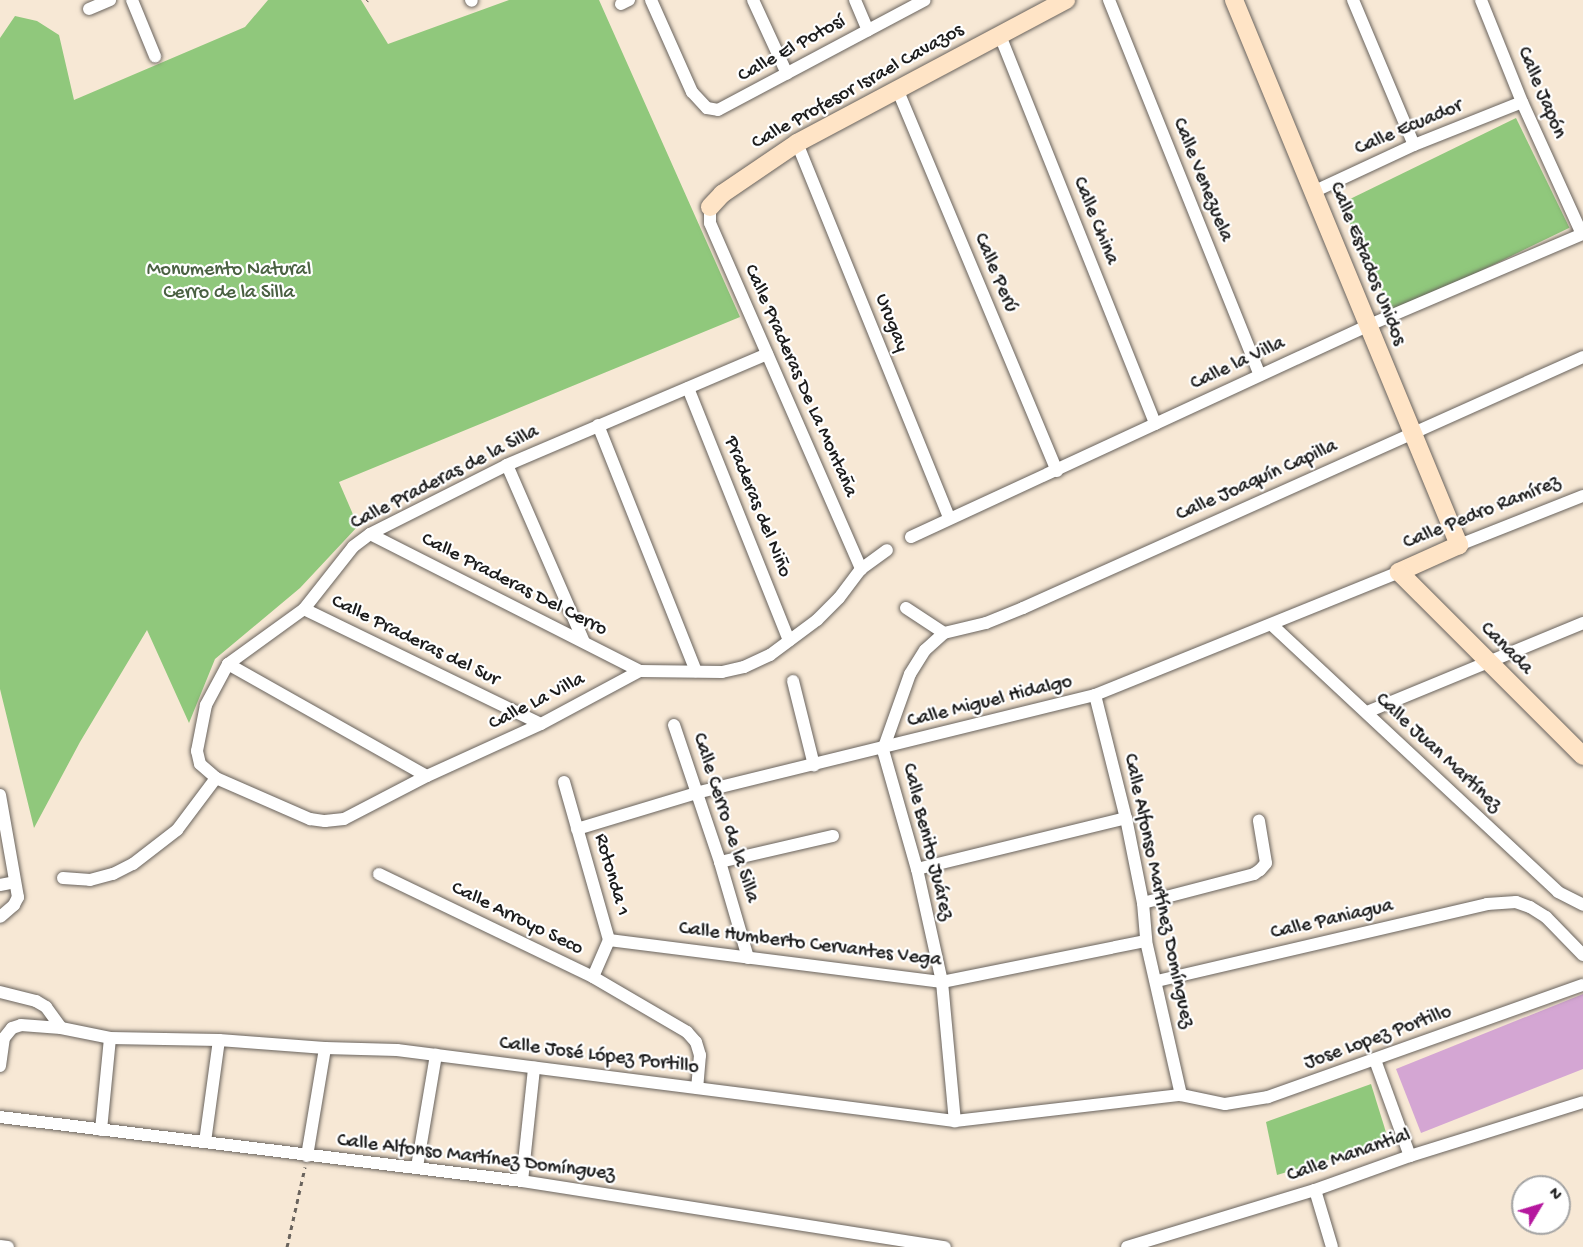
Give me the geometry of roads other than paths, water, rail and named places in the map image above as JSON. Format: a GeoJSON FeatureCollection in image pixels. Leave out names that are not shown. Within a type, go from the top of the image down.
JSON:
{"type":"FeatureCollection","features":[{"type":"Feature","properties":{"kind":"street"},"geometry":{"type":"LineString","coordinates":[[90,9],[110,0]]}},
{"type":"Feature","properties":{"kind":"street"},"geometry":{"type":"LineString","coordinates":[[132,0],[155,56]]}},
{"type":"Feature","properties":{"kind":"street","name":"Calle El Potosí"},"geometry":{"type":"LineString","coordinates":[[651,0],[692,92],[707,108],[725,108],[925,0]]}},
{"type":"Feature","properties":{"kind":"street"},"geometry":{"type":"LineString","coordinates":[[753,0],[787,74]]}},
{"type":"Feature","properties":{"kind":"street"},"geometry":{"type":"LineString","coordinates":[[855,0],[868,30]]}},
{"type":"Feature","properties":{"kind":"street","name":"Calle Profesor Israel Cavazos"},"geometry":{"type":"LineString","coordinates":[[710,207],[722,194],[797,143],[898,91],[999,33],[1066,0]]}},
{"type":"Feature","properties":{"kind":"street","name":"Calle Venezuela"},"geometry":{"type":"LineString","coordinates":[[1109,0],[1260,375]]}},
{"type":"Feature","properties":{"kind":"street","name":"Calle Estados Unidos"},"geometry":{"type":"LineString","coordinates":[[1234,0],[1459,545]]}},
{"type":"Feature","properties":{"kind":"street"},"geometry":{"type":"LineString","coordinates":[[1353,0],[1414,145]]}},
{"type":"Feature","properties":{"kind":"street","name":"Calle Japón"},"geometry":{"type":"LineString","coordinates":[[1481,0],[1522,102],[1583,234]]}},
{"type":"Feature","properties":{"kind":"street","name":"Calle China"},"geometry":{"type":"LineString","coordinates":[[999,33],[1155,424]]}},
{"type":"Feature","properties":{"kind":"street","name":"Calle Perú"},"geometry":{"type":"LineString","coordinates":[[898,91],[1056,471]]}},
{"type":"Feature","properties":{"kind":"street","name":"Calle Ecuador"},"geometry":{"type":"LineString","coordinates":[[1313,192],[1414,145],[1522,102]]}},
{"type":"Feature","properties":{"kind":"street","name":"Urugay"},"geometry":{"type":"LineString","coordinates":[[797,143],[949,518]]}},
{"type":"Feature","properties":{"kind":"street","name":"Calle Praderas De La Montaña"},"geometry":{"type":"LineString","coordinates":[[710,207],[710,223],[861,569]]}},
{"type":"Feature","properties":{"kind":"street","name":"Calle la Villa"},"geometry":{"type":"LineString","coordinates":[[911,537],[1367,326],[1583,234]]}},
{"type":"Feature","properties":{"kind":"street","name":"Calle Praderas de la Silla"},"geometry":{"type":"LineString","coordinates":[[197,751],[206,705],[228,664],[304,609],[353,547],[369,534],[507,465],[767,354]]}},
{"type":"Feature","properties":{"kind":"street","name":"Calle Joaquín Capilla"},"geometry":{"type":"LineString","coordinates":[[944,633],[986,623],[1023,608],[1583,357]]}},
{"type":"Feature","properties":{"kind":"street","name":"Praderas del Niño"},"geometry":{"type":"LineString","coordinates":[[688,388],[789,641]]}},
{"type":"Feature","properties":{"kind":"street"},"geometry":{"type":"LineString","coordinates":[[598,425],[696,671]]}},
{"type":"Feature","properties":{"kind":"street"},"geometry":{"type":"LineString","coordinates":[[507,465],[584,642]]}},
{"type":"Feature","properties":{"kind":"street","name":"Calle Pedro Ramírez"},"geometry":{"type":"LineString","coordinates":[[1399,572],[1459,545],[1583,496]]}},
{"type":"Feature","properties":{"kind":"street","name":"Calle Praderas Del Cerro"},"geometry":{"type":"LineString","coordinates":[[369,534],[640,671]]}},
{"type":"Feature","properties":{"kind":"street","name":"Calle La Villa"},"geometry":{"type":"LineString","coordinates":[[197,751],[200,764],[216,778],[310,819],[325,821],[344,819],[426,776],[541,724],[640,671],[722,672],[744,668],[770,655],[817,620],[839,598],[861,569],[887,550]]}},
{"type":"Feature","properties":{"kind":"street","name":"Calle Miguel Hidalgo"},"geometry":{"type":"LineString","coordinates":[[577,829],[696,793],[884,750],[1095,696],[1399,572]]}},
{"type":"Feature","properties":{"kind":"street","name":"Canada"},"geometry":{"type":"LineString","coordinates":[[1399,572],[1583,756]]}},
{"type":"Feature","properties":{"kind":"street"},"geometry":{"type":"LineString","coordinates":[[906,608],[944,633]]}},
{"type":"Feature","properties":{"kind":"street","name":"Calle Praderas del Sur"},"geometry":{"type":"LineString","coordinates":[[304,609],[541,724]]}},
{"type":"Feature","properties":{"kind":"street"},"geometry":{"type":"LineString","coordinates":[[1367,712],[1486,661],[1583,623]]}},
{"type":"Feature","properties":{"kind":"street","name":"Calle Juan Martínez"},"geometry":{"type":"LineString","coordinates":[[1272,625],[1558,892],[1582,905]]}},
{"type":"Feature","properties":{"kind":"street","name":"Calle Benito Juárez"},"geometry":{"type":"LineString","coordinates":[[944,633],[925,650],[910,674],[884,750],[917,869],[942,982],[955,1121]]}},
{"type":"Feature","properties":{"kind":"street"},"geometry":{"type":"LineString","coordinates":[[228,664],[426,776]]}},
{"type":"Feature","properties":{"kind":"street"},"geometry":{"type":"LineString","coordinates":[[794,681],[814,765]]}},
{"type":"Feature","properties":{"kind":"street","name":"Calle Alfonso Martínez Domínguez"},"geometry":{"type":"LineString","coordinates":[[1095,696],[1126,818],[1143,903],[1146,941],[1157,981],[1181,1095]]}},
{"type":"Feature","properties":{"kind":"street","name":"Calle Cerro de la Silla"},"geometry":{"type":"LineString","coordinates":[[674,725],[720,862],[748,958]]}},
{"type":"Feature","properties":{"kind":"street"},"geometry":{"type":"LineString","coordinates":[[63,878],[90,880],[113,874],[133,864],[177,830],[216,778]]}},
{"type":"Feature","properties":{"kind":"street","name":"Rotonda 1"},"geometry":{"type":"LineString","coordinates":[[564,782],[609,940],[593,977]]}},
{"type":"Feature","properties":{"kind":"street"},"geometry":{"type":"LineString","coordinates":[[0,795],[18,897],[14,905],[0,917]]}},
{"type":"Feature","properties":{"kind":"street"},"geometry":{"type":"LineString","coordinates":[[917,869],[1126,818]]}},
{"type":"Feature","properties":{"kind":"street"},"geometry":{"type":"LineString","coordinates":[[1143,903],[1260,870],[1266,863],[1259,821]]}},
{"type":"Feature","properties":{"kind":"street"},"geometry":{"type":"LineString","coordinates":[[720,862],[832,836]]}},
{"type":"Feature","properties":{"kind":"street","name":"Calle Arroyo Seco"},"geometry":{"type":"LineString","coordinates":[[379,874],[593,977],[687,1032],[696,1042],[700,1055],[697,1088]]}},
{"type":"Feature","properties":{"kind":"street"},"geometry":{"type":"LineString","coordinates":[[0,885],[15,882]]}},
{"type":"Feature","properties":{"kind":"street","name":"Calle Paniagua"},"geometry":{"type":"LineString","coordinates":[[1157,981],[1487,904],[1516,902],[1546,917],[1583,955]]}},
{"type":"Feature","properties":{"kind":"street","name":"Calle Humberto Cervantes Vega"},"geometry":{"type":"LineString","coordinates":[[609,940],[942,982],[1146,941]]}},
{"type":"Feature","properties":{"kind":"street","name":"Jose Lopez Portillo"},"geometry":{"type":"LineString","coordinates":[[1181,1095],[1225,1104],[1268,1097],[1583,985]]}},
{"type":"Feature","properties":{"kind":"street"},"geometry":{"type":"LineString","coordinates":[[0,992],[36,1001],[46,1007],[61,1028]]}},
{"type":"Feature","properties":{"kind":"street","name":"Calle José López Portillo"},"geometry":{"type":"LineString","coordinates":[[0,1066],[4,1038],[12,1028],[21,1025],[61,1028],[110,1038],[219,1040],[325,1048],[397,1050],[955,1121],[1181,1095]]}},
{"type":"Feature","properties":{"kind":"street"},"geometry":{"type":"LineString","coordinates":[[101,1130],[110,1038]]}},
{"type":"Feature","properties":{"kind":"street"},"geometry":{"type":"LineString","coordinates":[[205,1142],[219,1040]]}},
{"type":"Feature","properties":{"kind":"street"},"geometry":{"type":"LineString","coordinates":[[307,1156],[325,1048]]}},
{"type":"Feature","properties":{"kind":"street"},"geometry":{"type":"LineString","coordinates":[[417,1167],[436,1055]]}},
{"type":"Feature","properties":{"kind":"street"},"geometry":{"type":"LineString","coordinates":[[1375,1060],[1410,1156]]}},
{"type":"Feature","properties":{"kind":"street"},"geometry":{"type":"LineString","coordinates":[[522,1180],[534,1068]]}},
{"type":"Feature","properties":{"kind":"street","name":"Calle Manantial"},"geometry":{"type":"LineString","coordinates":[[1127,1247],[1315,1190],[1410,1156],[1583,1102]]}},
{"type":"Feature","properties":{"kind":"street","name":"Calle Alfonso Martínez Domínguez"},"geometry":{"type":"LineString","coordinates":[[0,1117],[307,1156],[522,1180],[945,1247]]}},
{"type":"Feature","properties":{"kind":"street"},"geometry":{"type":"LineString","coordinates":[[1315,1190],[1332,1247]]}},
{"type":"Feature","properties":{"kind":"street"},"geometry":{"type":"LineString","coordinates":[[0,1246],[8,1247]]}},
{"type":"Feature","properties":{"kind":"park label","name":"Monumento Natural Cerro de la Silla"},"geometry":{"type":"Point","coordinates":[229,282]}}]}
